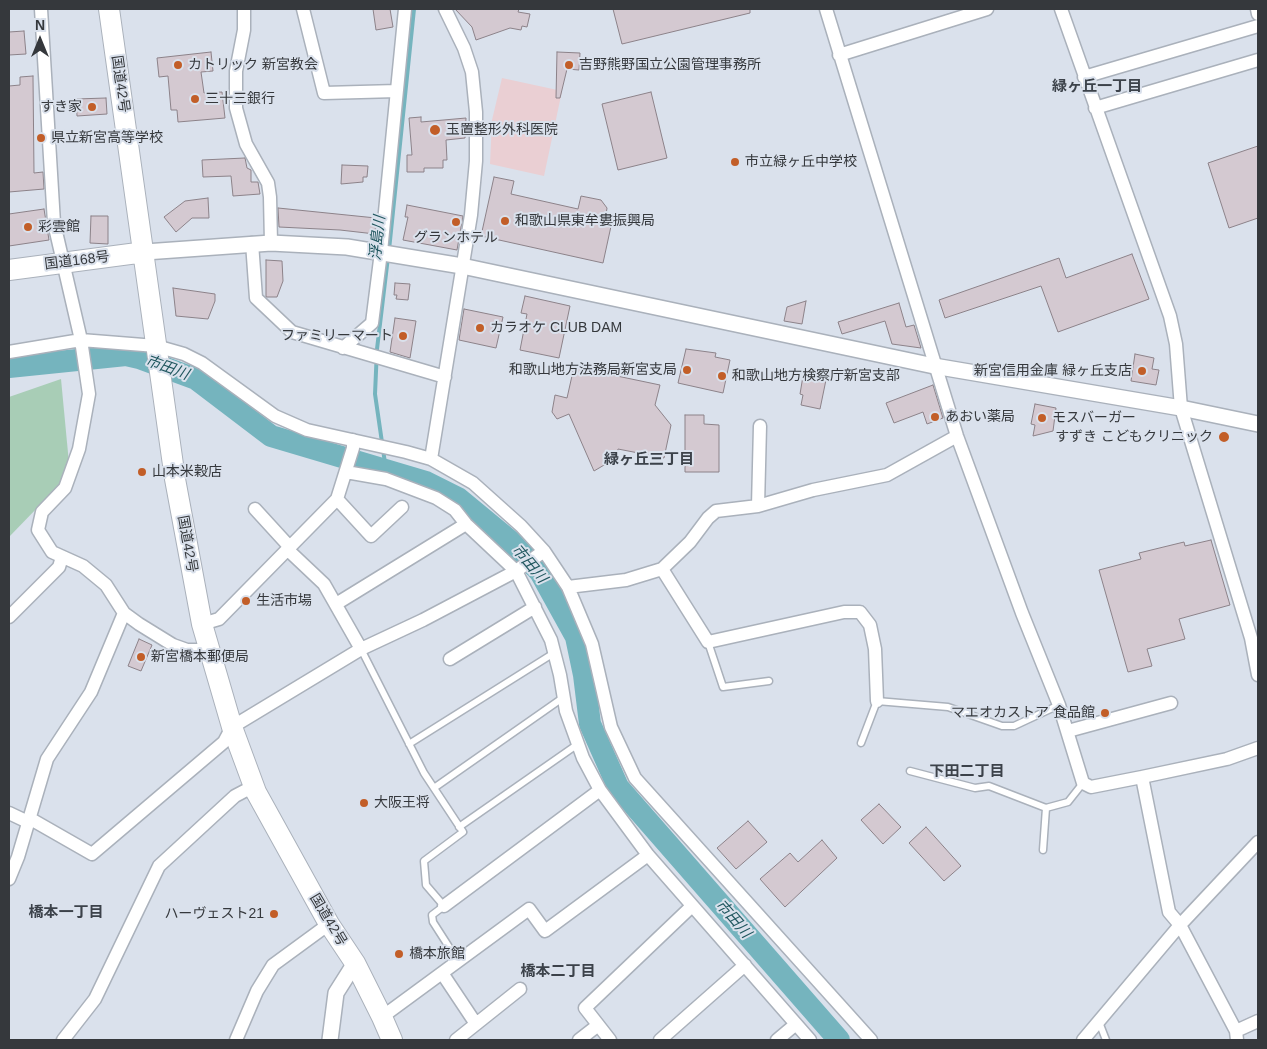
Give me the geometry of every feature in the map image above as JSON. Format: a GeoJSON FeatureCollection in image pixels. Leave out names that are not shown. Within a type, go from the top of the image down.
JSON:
{"type":"FeatureCollection","features":[{"type":"Feature","properties":{"kind":"highway","name":"国道42号"},"geometry":{"type":"LineString","coordinates":[[109,9],[145,252],[175,479],[202,624],[209,650],[232,728],[254,786],[329,924],[355,963],[392,1040]]}},
{"type":"Feature","properties":{"kind":"highway","name":"国道168号"},"geometry":{"type":"LineString","coordinates":[[9,270],[145,252]]}},
{"type":"Feature","properties":{"kind":"street"},"geometry":{"type":"LineString","coordinates":[[41,9],[54,223],[65,263],[89,394],[79,449],[66,488],[42,512],[38,530],[52,552],[83,566],[106,585],[124,613],[173,645],[186,650],[209,650]]}},
{"type":"Feature","properties":{"kind":"street"},"geometry":{"type":"LineString","coordinates":[[244,9],[244,30],[236,71],[236,108],[246,144],[268,183],[271,243]]}},
{"type":"Feature","properties":{"kind":"street"},"geometry":{"type":"LineString","coordinates":[[303,9],[324,93],[397,91]]}},
{"type":"Feature","properties":{"kind":"street"},"geometry":{"type":"LineString","coordinates":[[343,348],[372,323],[381,252],[405,9]]}},
{"type":"Feature","properties":{"kind":"street"},"geometry":{"type":"LineString","coordinates":[[430,459],[474,190],[476,112],[472,72],[468,57],[444,9]]}},
{"type":"Feature","properties":{"kind":"street"},"geometry":{"type":"LineString","coordinates":[[826,9],[957,436],[1022,613],[1059,705],[1083,783],[1091,787],[1142,777],[1228,759],[1258,748]]}},
{"type":"Feature","properties":{"kind":"street"},"geometry":{"type":"LineString","coordinates":[[839,55],[963,13],[987,9]]}},
{"type":"Feature","properties":{"kind":"street"},"geometry":{"type":"LineString","coordinates":[[1061,9],[1170,316],[1176,344],[1181,408],[1251,638],[1258,675]]}},
{"type":"Feature","properties":{"kind":"street"},"geometry":{"type":"LineString","coordinates":[[1257,9],[1258,14]]}},
{"type":"Feature","properties":{"kind":"street"},"geometry":{"type":"LineString","coordinates":[[1084,77],[1258,26]]}},
{"type":"Feature","properties":{"kind":"street"},"geometry":{"type":"LineString","coordinates":[[1095,108],[1258,60]]}},
{"type":"Feature","properties":{"kind":"street"},"geometry":{"type":"LineString","coordinates":[[252,243],[256,298],[292,332],[444,377]]}},
{"type":"Feature","properties":{"kind":"street"},"geometry":{"type":"LineString","coordinates":[[145,252],[252,243],[328,245],[381,252],[462,266],[934,366],[1181,408],[1258,424]]}},
{"type":"Feature","properties":{"kind":"street"},"geometry":{"type":"LineString","coordinates":[[9,352],[81,343],[158,358],[184,354],[202,363],[275,416],[307,430],[353,444],[430,459],[473,483],[515,520],[544,551],[568,587],[592,644],[611,727],[635,778],[871,1040]]}},
{"type":"Feature","properties":{"kind":"street"},"geometry":{"type":"LineString","coordinates":[[758,506],[760,426]]}},
{"type":"Feature","properties":{"kind":"street"},"geometry":{"type":"LineString","coordinates":[[568,587],[626,580],[662,569],[690,542],[708,518],[716,511],[758,506],[813,490],[887,475],[957,436]]}},
{"type":"Feature","properties":{"kind":"street"},"geometry":{"type":"LineString","coordinates":[[202,624],[219,619],[337,499],[353,444]]}},
{"type":"Feature","properties":{"kind":"street"},"geometry":{"type":"LineString","coordinates":[[346,472],[386,479],[436,498],[455,510],[466,524],[516,571],[535,607],[555,653],[566,711],[578,744],[600,790],[648,855],[810,1040]]}},
{"type":"Feature","properties":{"kind":"street"},"geometry":{"type":"LineString","coordinates":[[337,499],[370,536],[402,507]]}},
{"type":"Feature","properties":{"kind":"street"},"geometry":{"type":"LineString","coordinates":[[254,509],[287,544],[288,550],[324,584],[361,649]]}},
{"type":"Feature","properties":{"kind":"street"},"geometry":{"type":"LineString","coordinates":[[336,604],[466,524]]}},
{"type":"Feature","properties":{"kind":"street"},"geometry":{"type":"LineString","coordinates":[[9,814],[28,820],[92,854],[224,742],[232,728],[361,649],[423,620],[516,571],[544,551]]}},
{"type":"Feature","properties":{"kind":"street"},"geometry":{"type":"LineString","coordinates":[[9,617],[59,567],[62,557]]}},
{"type":"Feature","properties":{"kind":"street"},"geometry":{"type":"LineString","coordinates":[[662,569],[708,642],[844,612],[860,612],[870,625],[875,649],[877,701]]}},
{"type":"Feature","properties":{"kind":"street"},"geometry":{"type":"LineString","coordinates":[[450,659],[535,607]]}},
{"type":"Feature","properties":{"kind":"street"},"geometry":{"type":"LineString","coordinates":[[9,879],[18,857],[47,759],[91,692],[124,613]]}},
{"type":"Feature","properties":{"kind":"street"},"geometry":{"type":"LineString","coordinates":[[1068,731],[1171,702]]}},
{"type":"Feature","properties":{"kind":"street"},"geometry":{"type":"LineString","coordinates":[[1142,777],[1168,912],[1180,925],[1236,1036],[1258,1021]]}},
{"type":"Feature","properties":{"kind":"street"},"geometry":{"type":"LineString","coordinates":[[63,1040],[95,999],[159,866],[235,796],[254,786]]}},
{"type":"Feature","properties":{"kind":"street"},"geometry":{"type":"LineString","coordinates":[[444,906],[600,790]]}},
{"type":"Feature","properties":{"kind":"street"},"geometry":{"type":"LineString","coordinates":[[1083,1040],[1180,925],[1258,842]]}},
{"type":"Feature","properties":{"kind":"street"},"geometry":{"type":"LineString","coordinates":[[382,1016],[529,909],[545,931],[648,855]]}},
{"type":"Feature","properties":{"kind":"street"},"geometry":{"type":"LineString","coordinates":[[610,1040],[597,1026],[585,1008],[692,906]]}},
{"type":"Feature","properties":{"kind":"street"},"geometry":{"type":"LineString","coordinates":[[236,1040],[257,991],[273,965],[329,924]]}},
{"type":"Feature","properties":{"kind":"street"},"geometry":{"type":"LineString","coordinates":[[330,1040],[336,993],[355,963]]}},
{"type":"Feature","properties":{"kind":"street"},"geometry":{"type":"LineString","coordinates":[[660,1040],[745,965]]}},
{"type":"Feature","properties":{"kind":"street"},"geometry":{"type":"LineString","coordinates":[[442,973],[476,1024]]}},
{"type":"Feature","properties":{"kind":"street"},"geometry":{"type":"LineString","coordinates":[[456,1040],[520,989]]}},
{"type":"Feature","properties":{"kind":"street"},"geometry":{"type":"LineString","coordinates":[[777,1040],[796,1024]]}},
{"type":"Feature","properties":{"kind":"street"},"geometry":{"type":"LineString","coordinates":[[579,1040],[597,1026]]}},
{"type":"Feature","properties":{"kind":"lane"},"geometry":{"type":"LineString","coordinates":[[708,642],[723,687],[769,681]]}},
{"type":"Feature","properties":{"kind":"lane"},"geometry":{"type":"LineString","coordinates":[[361,649],[409,744],[434,788],[463,832],[424,861],[426,885],[444,906],[432,915],[433,922],[458,962]]}},
{"type":"Feature","properties":{"kind":"lane"},"geometry":{"type":"LineString","coordinates":[[409,744],[555,653]]}},
{"type":"Feature","properties":{"kind":"lane"},"geometry":{"type":"LineString","coordinates":[[434,788],[564,697]]}},
{"type":"Feature","properties":{"kind":"lane"},"geometry":{"type":"LineString","coordinates":[[861,743],[877,701],[948,707],[1002,726],[1014,726],[1059,705]]}},
{"type":"Feature","properties":{"kind":"lane"},"geometry":{"type":"LineString","coordinates":[[459,827],[578,744]]}},
{"type":"Feature","properties":{"kind":"lane"},"geometry":{"type":"LineString","coordinates":[[910,771],[975,788],[989,786],[1046,808],[1068,802],[1083,783]]}},
{"type":"Feature","properties":{"kind":"lane"},"geometry":{"type":"LineString","coordinates":[[1044,850],[1046,808]]}},
{"type":"Feature","properties":{"kind":"lane"},"geometry":{"type":"LineString","coordinates":[[1098,1021],[1106,1040]]}},
{"type":"Feature","properties":{"kind":"shaded area"},"geometry":{"type":"Polygon","coordinates":[[[502,78],[562,91],[544,176],[490,164],[492,120],[502,78]]]}},
{"type":"Feature","properties":{"kind":"green space"},"geometry":{"type":"Polygon","coordinates":[[[61,379],[70,474],[9,537],[9,397],[61,379]]]}},
{"type":"Feature","properties":{"kind":"building"},"geometry":{"type":"Polygon","coordinates":[[[373,9],[390,9],[393,27],[376,30],[373,9]]]}},
{"type":"Feature","properties":{"kind":"building"},"geometry":{"type":"Polygon","coordinates":[[[455,9],[519,9],[518,12],[530,14],[527,27],[522,26],[521,30],[510,28],[476,40],[472,27],[455,9]]]}},
{"type":"Feature","properties":{"kind":"building"},"geometry":{"type":"Polygon","coordinates":[[[613,9],[750,9],[750,13],[622,44],[613,9]]]}},
{"type":"Feature","properties":{"kind":"building"},"geometry":{"type":"Polygon","coordinates":[[[24,31],[26,54],[9,55],[9,32],[24,31]]]}},
{"type":"Feature","properties":{"kind":"building"},"geometry":{"type":"Polygon","coordinates":[[[211,52],[213,71],[201,72],[204,93],[222,92],[225,118],[178,122],[177,110],[171,110],[168,76],[159,77],[157,58],[211,52]]]}},
{"type":"Feature","properties":{"kind":"building"},"geometry":{"type":"Polygon","coordinates":[[[557,52],[580,53],[579,70],[567,69],[560,98],[556,98],[557,52]]]}},
{"type":"Feature","properties":{"kind":"building"},"geometry":{"type":"Polygon","coordinates":[[[33,76],[34,173],[43,172],[44,189],[9,192],[9,86],[20,85],[20,77],[33,76]]]}},
{"type":"Feature","properties":{"kind":"building"},"geometry":{"type":"Polygon","coordinates":[[[651,92],[667,158],[618,170],[602,104],[651,92]]]}},
{"type":"Feature","properties":{"kind":"building","name":"すき家"},"geometry":{"type":"Polygon","coordinates":[[[106,98],[107,114],[77,116],[76,99],[106,98]]]}},
{"type":"Feature","properties":{"kind":"building"},"geometry":{"type":"Polygon","coordinates":[[[421,117],[421,122],[466,118],[465,138],[446,140],[447,160],[443,160],[443,168],[424,168],[424,172],[407,172],[407,155],[412,155],[409,118],[421,117]]]}},
{"type":"Feature","properties":{"kind":"building"},"geometry":{"type":"Polygon","coordinates":[[[1258,146],[1258,218],[1229,228],[1208,163],[1258,146]]]}},
{"type":"Feature","properties":{"kind":"building"},"geometry":{"type":"Polygon","coordinates":[[[245,158],[247,168],[251,170],[251,182],[258,182],[260,194],[233,196],[231,176],[203,177],[202,160],[245,158]]]}},
{"type":"Feature","properties":{"kind":"building"},"geometry":{"type":"Polygon","coordinates":[[[342,165],[368,166],[367,177],[363,177],[363,182],[341,184],[342,165]]]}},
{"type":"Feature","properties":{"kind":"building"},"geometry":{"type":"Polygon","coordinates":[[[494,177],[514,181],[511,194],[578,209],[581,196],[601,200],[607,208],[606,215],[613,217],[603,263],[481,236],[494,177]]]}},
{"type":"Feature","properties":{"kind":"building"},"geometry":{"type":"Polygon","coordinates":[[[208,198],[209,218],[192,218],[176,232],[164,217],[185,201],[208,198]]]}},
{"type":"Feature","properties":{"kind":"building"},"geometry":{"type":"Polygon","coordinates":[[[407,205],[463,216],[457,250],[403,240],[408,217],[405,217],[407,205]]]}},
{"type":"Feature","properties":{"kind":"building"},"geometry":{"type":"Polygon","coordinates":[[[278,208],[376,218],[375,234],[279,227],[278,208]]]}},
{"type":"Feature","properties":{"kind":"building","name":"彩雲館"},"geometry":{"type":"Polygon","coordinates":[[[44,209],[49,240],[9,246],[9,214],[44,209]]]}},
{"type":"Feature","properties":{"kind":"building"},"geometry":{"type":"Polygon","coordinates":[[[91,216],[108,216],[108,244],[90,243],[91,216]]]}},
{"type":"Feature","properties":{"kind":"building"},"geometry":{"type":"Polygon","coordinates":[[[1132,254],[1149,299],[1058,332],[1041,286],[945,318],[939,300],[1059,258],[1066,278],[1132,254]]]}},
{"type":"Feature","properties":{"kind":"building"},"geometry":{"type":"Polygon","coordinates":[[[266,260],[282,261],[283,281],[277,297],[266,297],[266,260]]]}},
{"type":"Feature","properties":{"kind":"building"},"geometry":{"type":"Polygon","coordinates":[[[395,283],[410,284],[408,300],[396,299],[397,295],[394,295],[395,283]]]}},
{"type":"Feature","properties":{"kind":"building"},"geometry":{"type":"Polygon","coordinates":[[[173,288],[215,294],[215,301],[208,319],[176,316],[173,288]]]}},
{"type":"Feature","properties":{"kind":"building"},"geometry":{"type":"Polygon","coordinates":[[[525,296],[570,306],[559,358],[520,350],[527,314],[521,313],[525,296]]]}},
{"type":"Feature","properties":{"kind":"building"},"geometry":{"type":"Polygon","coordinates":[[[806,301],[802,324],[784,321],[787,307],[806,301]]]}},
{"type":"Feature","properties":{"kind":"building"},"geometry":{"type":"Polygon","coordinates":[[[899,303],[906,327],[914,325],[921,348],[892,344],[885,321],[842,334],[838,322],[899,303]]]}},
{"type":"Feature","properties":{"kind":"building","name":"カラオケ CLUB DAM"},"geometry":{"type":"Polygon","coordinates":[[[464,309],[503,317],[496,348],[459,340],[464,309]]]}},
{"type":"Feature","properties":{"kind":"building","name":"ファミリーマート"},"geometry":{"type":"Polygon","coordinates":[[[395,318],[416,321],[410,358],[390,352],[395,318]]]}},
{"type":"Feature","properties":{"kind":"building"},"geometry":{"type":"Polygon","coordinates":[[[686,349],[716,353],[715,357],[730,360],[723,393],[678,383],[686,349]]]}},
{"type":"Feature","properties":{"kind":"building"},"geometry":{"type":"Polygon","coordinates":[[[1135,354],[1154,358],[1152,369],[1159,370],[1156,385],[1131,381],[1135,354]]]}},
{"type":"Feature","properties":{"kind":"building"},"geometry":{"type":"Polygon","coordinates":[[[574,367],[660,385],[655,405],[671,425],[664,458],[618,449],[616,458],[594,471],[569,414],[557,419],[552,412],[555,395],[567,398],[574,367]]]}},
{"type":"Feature","properties":{"kind":"building"},"geometry":{"type":"Polygon","coordinates":[[[804,370],[827,375],[820,409],[801,405],[803,395],[800,394],[804,370]]]}},
{"type":"Feature","properties":{"kind":"building"},"geometry":{"type":"Polygon","coordinates":[[[933,385],[943,418],[927,424],[923,412],[894,423],[886,403],[933,385]]]}},
{"type":"Feature","properties":{"kind":"building"},"geometry":{"type":"Polygon","coordinates":[[[1035,404],[1056,408],[1053,431],[1033,436],[1035,425],[1031,424],[1035,404]]]}},
{"type":"Feature","properties":{"kind":"building"},"geometry":{"type":"Polygon","coordinates":[[[685,415],[704,415],[704,424],[719,425],[719,472],[685,472],[685,415]]]}},
{"type":"Feature","properties":{"kind":"building"},"geometry":{"type":"Polygon","coordinates":[[[1211,540],[1230,605],[1179,619],[1185,639],[1147,649],[1152,666],[1128,672],[1099,570],[1141,559],[1139,553],[1184,542],[1185,546],[1211,540]]]}},
{"type":"Feature","properties":{"kind":"building"},"geometry":{"type":"Polygon","coordinates":[[[139,639],[152,645],[141,671],[128,666],[139,639]]]}},
{"type":"Feature","properties":{"kind":"building"},"geometry":{"type":"Polygon","coordinates":[[[879,804],[901,827],[883,844],[861,820],[879,804]]]}},
{"type":"Feature","properties":{"kind":"building"},"geometry":{"type":"Polygon","coordinates":[[[748,821],[767,842],[736,869],[717,848],[748,821]]]}},
{"type":"Feature","properties":{"kind":"building"},"geometry":{"type":"Polygon","coordinates":[[[926,827],[961,866],[944,881],[909,843],[926,827]]]}},
{"type":"Feature","properties":{"kind":"building"},"geometry":{"type":"Polygon","coordinates":[[[822,840],[837,858],[785,907],[760,879],[790,853],[798,862],[822,840]]]}},
{"type":"Feature","properties":{"kind":"waterway","name":"浮島川"},"geometry":{"type":"LineString","coordinates":[[389,250],[414,9]]}},
{"type":"Feature","properties":{"kind":"waterway","name":"浮島川"},"geometry":{"type":"LineString","coordinates":[[386,470],[375,394],[377,349],[388,257]]}},
{"type":"Feature","properties":{"kind":"waterway","name":"市田川"},"geometry":{"type":"LineString","coordinates":[[9,367],[126,355],[139,358],[196,379],[271,436],[426,482],[458,498],[509,540],[540,572],[576,637],[584,675],[590,724],[618,787],[839,1040]]}},
{"type":"Feature","properties":{"kind":"place","name":"カトリック 新宮教会"},"geometry":{"type":"Point","coordinates":[178,65]}},
{"type":"Feature","properties":{"kind":"place","name":"吉野熊野国立公園管理事務所"},"geometry":{"type":"Point","coordinates":[569,65]}},
{"type":"Feature","properties":{"kind":"place","name":"三十三銀行"},"geometry":{"type":"Point","coordinates":[195,99]}},
{"type":"Feature","properties":{"kind":"place","name":"すき家"},"geometry":{"type":"Point","coordinates":[92,107]}},
{"type":"Feature","properties":{"kind":"place","name":"玉置整形外科医院"},"geometry":{"type":"Point","coordinates":[435,130]}},
{"type":"Feature","properties":{"kind":"place","name":"県立新宮高等学校"},"geometry":{"type":"Point","coordinates":[41,138]}},
{"type":"Feature","properties":{"kind":"place","name":"市立緑ヶ丘中学校"},"geometry":{"type":"Point","coordinates":[735,162]}},
{"type":"Feature","properties":{"kind":"place","name":"和歌山県東牟婁振興局"},"geometry":{"type":"Point","coordinates":[505,221]}},
{"type":"Feature","properties":{"kind":"place","name":"グランホテル"},"geometry":{"type":"Point","coordinates":[456,222]}},
{"type":"Feature","properties":{"kind":"place","name":"彩雲館"},"geometry":{"type":"Point","coordinates":[28,227]}},
{"type":"Feature","properties":{"kind":"place","name":"カラオケ CLUB DAM"},"geometry":{"type":"Point","coordinates":[480,328]}},
{"type":"Feature","properties":{"kind":"place","name":"ファミリーマート"},"geometry":{"type":"Point","coordinates":[403,336]}},
{"type":"Feature","properties":{"kind":"place","name":"和歌山地方法務局新宮支局"},"geometry":{"type":"Point","coordinates":[687,370]}},
{"type":"Feature","properties":{"kind":"place","name":"新宮信用金庫 緑ヶ丘支店"},"geometry":{"type":"Point","coordinates":[1142,371]}},
{"type":"Feature","properties":{"kind":"place","name":"和歌山地方検察庁新宮支部"},"geometry":{"type":"Point","coordinates":[722,376]}},
{"type":"Feature","properties":{"kind":"place","name":"あおい薬局"},"geometry":{"type":"Point","coordinates":[935,417]}},
{"type":"Feature","properties":{"kind":"place","name":"モスバーガー"},"geometry":{"type":"Point","coordinates":[1042,418]}},
{"type":"Feature","properties":{"kind":"place","name":"すずき こどもクリニック"},"geometry":{"type":"Point","coordinates":[1224,437]}},
{"type":"Feature","properties":{"kind":"place","name":"山本米穀店"},"geometry":{"type":"Point","coordinates":[142,472]}},
{"type":"Feature","properties":{"kind":"place","name":"生活市場"},"geometry":{"type":"Point","coordinates":[246,601]}},
{"type":"Feature","properties":{"kind":"place","name":"新宮橋本郵便局"},"geometry":{"type":"Point","coordinates":[141,657]}},
{"type":"Feature","properties":{"kind":"place","name":"マエオカストア 食品館"},"geometry":{"type":"Point","coordinates":[1105,713]}},
{"type":"Feature","properties":{"kind":"place","name":"大阪王将"},"geometry":{"type":"Point","coordinates":[364,803]}},
{"type":"Feature","properties":{"kind":"place","name":"ハーヴェスト21"},"geometry":{"type":"Point","coordinates":[274,914]}},
{"type":"Feature","properties":{"kind":"place","name":"橋本旅館"},"geometry":{"type":"Point","coordinates":[399,954]}},
{"type":"Feature","properties":{"kind":"district","name":"緑ヶ丘一丁目"},"geometry":{"type":"Point","coordinates":[1097,87]}},
{"type":"Feature","properties":{"kind":"district","name":"緑ヶ丘三丁目"},"geometry":{"type":"Point","coordinates":[649,460]}},
{"type":"Feature","properties":{"kind":"district","name":"下田二丁目"},"geometry":{"type":"Point","coordinates":[967,772]}},
{"type":"Feature","properties":{"kind":"district","name":"橋本一丁目"},"geometry":{"type":"Point","coordinates":[66,913]}},
{"type":"Feature","properties":{"kind":"district","name":"橋本二丁目"},"geometry":{"type":"Point","coordinates":[558,972]}}]}
